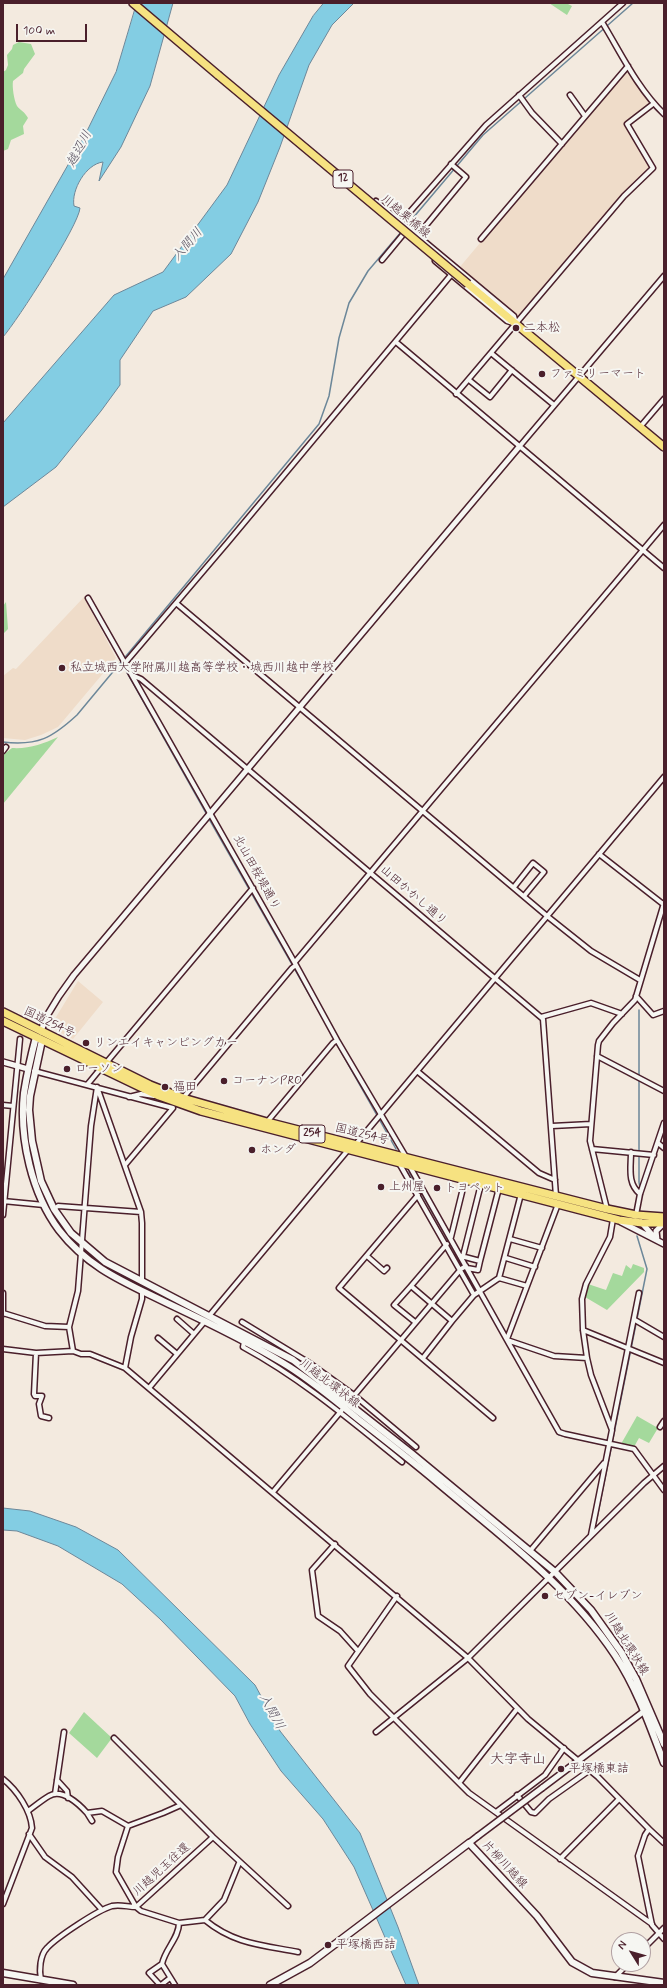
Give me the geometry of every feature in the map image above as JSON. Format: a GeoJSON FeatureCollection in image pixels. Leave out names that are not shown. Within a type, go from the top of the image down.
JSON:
{"type":"FeatureCollection","features":[{"type":"Feature","properties":{"kind":"main road","name":"川越栗橋線"},"geometry":{"type":"LineString","coordinates":[[133,3],[664,447]]}},
{"type":"Feature","properties":{"kind":"main road","name":"国道254号"},"geometry":{"type":"LineString","coordinates":[[3,1012],[159,1096],[201,1111],[348,1150],[399,1162],[408,1161],[636,1215]]}},
{"type":"Feature","properties":{"kind":"main road","name":"国道254号"},"geometry":{"type":"LineString","coordinates":[[3,1021],[39,1039],[183,1098],[355,1145],[465,1180],[616,1219]]}},
{"type":"Feature","properties":{"kind":"main road","name":"川越北環状線"},"geometry":{"type":"LineString","coordinates":[[39,1039],[24,1094],[23,1122],[34,1177],[44,1205],[60,1231],[80,1253],[105,1272],[142,1291],[251,1337],[293,1360],[332,1390],[555,1572],[575,1592],[605,1628],[628,1663],[646,1709],[664,1763]]}},
{"type":"Feature","properties":{"kind":"main road","name":"川越北環状線"},"geometry":{"type":"LineString","coordinates":[[31,1070],[29,1110],[32,1141],[41,1181],[54,1209],[70,1234],[105,1262],[207,1318],[244,1342],[283,1363],[322,1389],[406,1457],[550,1578],[576,1604],[612,1650],[664,1744]]}},
{"type":"Feature","properties":{"kind":"main road","name":"254"},"geometry":{"type":"LineString","coordinates":[[636,1215],[663,1219]]}},
{"type":"Feature","properties":{"kind":"main road","name":"254"},"geometry":{"type":"LineString","coordinates":[[616,1219],[642,1223],[663,1219]]}},
{"type":"Feature","properties":{"kind":"main road","name":"片柳川越線"},"geometry":{"type":"LineString","coordinates":[[270,1985],[300,1969],[338,1942],[469,1843],[537,1916],[572,1962],[592,1973],[635,1982],[664,1983]]}},
{"type":"Feature","properties":{"kind":"main road"},"geometry":{"type":"LineString","coordinates":[[3,1973],[41,1982],[72,1985]]}},
{"type":"Feature","properties":{"kind":"street"},"geometry":{"type":"LineString","coordinates":[[401,222],[486,125],[623,3]]}},
{"type":"Feature","properties":{"kind":"street"},"geometry":{"type":"LineString","coordinates":[[602,22],[653,104],[664,114]]}},
{"type":"Feature","properties":{"kind":"street"},"geometry":{"type":"LineString","coordinates":[[481,239],[628,66]]}},
{"type":"Feature","properties":{"kind":"street"},"geometry":{"type":"LineString","coordinates":[[519,95],[562,144]]}},
{"type":"Feature","properties":{"kind":"street"},"geometry":{"type":"LineString","coordinates":[[570,95],[585,116]]}},
{"type":"Feature","properties":{"kind":"street"},"geometry":{"type":"LineString","coordinates":[[456,394],[624,196],[653,168],[628,124],[653,104]]}},
{"type":"Feature","properties":{"kind":"street"},"geometry":{"type":"LineString","coordinates":[[418,235],[466,177],[451,164]]}},
{"type":"Feature","properties":{"kind":"street"},"geometry":{"type":"LineString","coordinates":[[376,201],[514,316],[516,323]]}},
{"type":"Feature","properties":{"kind":"street"},"geometry":{"type":"LineString","coordinates":[[382,260],[409,228]]}},
{"type":"Feature","properties":{"kind":"street"},"geometry":{"type":"LineString","coordinates":[[426,242],[429,256],[507,322],[516,323]]}},
{"type":"Feature","properties":{"kind":"street"},"geometry":{"type":"LineString","coordinates":[[125,663],[451,275]]}},
{"type":"Feature","properties":{"kind":"street"},"geometry":{"type":"LineString","coordinates":[[39,1039],[46,1019],[59,996],[74,975],[554,406],[578,375],[664,276]]}},
{"type":"Feature","properties":{"kind":"street"},"geometry":{"type":"LineString","coordinates":[[396,342],[664,568]]}},
{"type":"Feature","properties":{"kind":"street"},"geometry":{"type":"LineString","coordinates":[[491,354],[554,406]]}},
{"type":"Feature","properties":{"kind":"street"},"geometry":{"type":"LineString","coordinates":[[469,380],[490,397],[512,370]]}},
{"type":"Feature","properties":{"kind":"street"},"geometry":{"type":"LineString","coordinates":[[640,428],[664,399]]}},
{"type":"Feature","properties":{"kind":"street"},"geometry":{"type":"LineString","coordinates":[[183,1098],[370,873],[664,525]]}},
{"type":"Feature","properties":{"kind":"street","name":"北山田桜堤通り"},"geometry":{"type":"LineString","coordinates":[[88,598],[296,963],[337,1040],[462,1256],[464,1268]]}},
{"type":"Feature","properties":{"kind":"street"},"geometry":{"type":"LineString","coordinates":[[176,603],[547,916],[591,951],[640,980]]}},
{"type":"Feature","properties":{"kind":"street","name":"山田かかし通り"},"geometry":{"type":"LineString","coordinates":[[132,675],[141,679],[494,979],[541,1016]]}},
{"type":"Feature","properties":{"kind":"street"},"geometry":{"type":"LineString","coordinates":[[355,1145],[380,1113],[417,1071],[664,776]]}},
{"type":"Feature","properties":{"kind":"street"},"geometry":{"type":"LineString","coordinates":[[599,854],[664,903],[635,1000],[599,1041],[591,1124],[592,1149],[607,1209]]}},
{"type":"Feature","properties":{"kind":"street"},"geometry":{"type":"LineString","coordinates":[[514,887],[533,863],[544,872],[524,896]]}},
{"type":"Feature","properties":{"kind":"street"},"geometry":{"type":"LineString","coordinates":[[87,1084],[253,888]]}},
{"type":"Feature","properties":{"kind":"street"},"geometry":{"type":"LineString","coordinates":[[636,996],[653,1015],[664,1012]]}},
{"type":"Feature","properties":{"kind":"street"},"geometry":{"type":"LineString","coordinates":[[556,1196],[543,1018],[541,1016],[587,1003],[622,1014]]}},
{"type":"Feature","properties":{"kind":"street"},"geometry":{"type":"LineString","coordinates":[[3,1215],[14,1106],[16,1066],[20,1038]]}},
{"type":"Feature","properties":{"kind":"street"},"geometry":{"type":"LineString","coordinates":[[267,1122],[337,1040]]}},
{"type":"Feature","properties":{"kind":"street"},"geometry":{"type":"LineString","coordinates":[[597,1056],[664,1091]]}},
{"type":"Feature","properties":{"kind":"street"},"geometry":{"type":"LineString","coordinates":[[3,1062],[173,1108],[125,1165]]}},
{"type":"Feature","properties":{"kind":"street"},"geometry":{"type":"LineString","coordinates":[[417,1071],[538,1173],[555,1180]]}},
{"type":"Feature","properties":{"kind":"street"},"geometry":{"type":"LineString","coordinates":[[97,1087],[141,1212],[142,1282]]}},
{"type":"Feature","properties":{"kind":"street"},"geometry":{"type":"LineString","coordinates":[[73,1351],[69,1326],[78,1291],[91,1126],[97,1087]]}},
{"type":"Feature","properties":{"kind":"street"},"geometry":{"type":"LineString","coordinates":[[129,1097],[141,1094],[159,1096]]}},
{"type":"Feature","properties":{"kind":"street"},"geometry":{"type":"LineString","coordinates":[[3,1105],[14,1106]]}},
{"type":"Feature","properties":{"kind":"street"},"geometry":{"type":"LineString","coordinates":[[657,1240],[636,1215],[640,1194],[664,1123]]}},
{"type":"Feature","properties":{"kind":"street"},"geometry":{"type":"LineString","coordinates":[[552,1126],[591,1124]]}},
{"type":"Feature","properties":{"kind":"street"},"geometry":{"type":"LineString","coordinates":[[658,1143],[664,1148]]}},
{"type":"Feature","properties":{"kind":"street"},"geometry":{"type":"LineString","coordinates":[[592,1149],[654,1155]]}},
{"type":"Feature","properties":{"kind":"street"},"geometry":{"type":"LineString","coordinates":[[149,1388],[348,1150]]}},
{"type":"Feature","properties":{"kind":"street"},"geometry":{"type":"LineString","coordinates":[[632,1152],[631,1179],[633,1186],[640,1194]]}},
{"type":"Feature","properties":{"kind":"street"},"geometry":{"type":"LineString","coordinates":[[399,1162],[447,1244],[464,1268],[477,1292],[507,1339],[559,1432],[562,1434],[634,1449],[664,1490]]}},
{"type":"Feature","properties":{"kind":"street"},"geometry":{"type":"LineString","coordinates":[[451,1237],[465,1180]]}},
{"type":"Feature","properties":{"kind":"street"},"geometry":{"type":"LineString","coordinates":[[480,1184],[462,1256],[480,1261]]}},
{"type":"Feature","properties":{"kind":"street"},"geometry":{"type":"LineString","coordinates":[[464,1268],[478,1270],[499,1188]]}},
{"type":"Feature","properties":{"kind":"street"},"geometry":{"type":"LineString","coordinates":[[423,1358],[477,1292],[500,1278],[521,1194]]}},
{"type":"Feature","properties":{"kind":"street"},"geometry":{"type":"LineString","coordinates":[[418,1195],[339,1288],[493,1418]]}},
{"type":"Feature","properties":{"kind":"street"},"geometry":{"type":"LineString","coordinates":[[4,1201],[44,1205]]}},
{"type":"Feature","properties":{"kind":"street"},"geometry":{"type":"LineString","coordinates":[[507,1339],[558,1204]]}},
{"type":"Feature","properties":{"kind":"street"},"geometry":{"type":"LineString","coordinates":[[54,1209],[58,1206],[141,1212]]}},
{"type":"Feature","properties":{"kind":"street"},"geometry":{"type":"LineString","coordinates":[[612,1430],[591,1375],[587,1358],[583,1330],[583,1290],[610,1237],[616,1219],[664,1244]]}},
{"type":"Feature","properties":{"kind":"street"},"geometry":{"type":"LineString","coordinates":[[657,1240],[656,1231],[663,1219]]}},
{"type":"Feature","properties":{"kind":"street"},"geometry":{"type":"LineString","coordinates":[[510,1239],[542,1248]]}},
{"type":"Feature","properties":{"kind":"street"},"geometry":{"type":"LineString","coordinates":[[415,1322],[394,1305],[447,1244]]}},
{"type":"Feature","properties":{"kind":"street"},"geometry":{"type":"LineString","coordinates":[[367,1256],[384,1271],[387,1268]]}},
{"type":"Feature","properties":{"kind":"street"},"geometry":{"type":"LineString","coordinates":[[506,1258],[535,1267]]}},
{"type":"Feature","properties":{"kind":"street"},"geometry":{"type":"LineString","coordinates":[[464,1268],[477,1292]]}},
{"type":"Feature","properties":{"kind":"street"},"geometry":{"type":"LineString","coordinates":[[353,1397],[415,1322],[464,1268]]}},
{"type":"Feature","properties":{"kind":"street"},"geometry":{"type":"LineString","coordinates":[[500,1278],[527,1286]]}},
{"type":"Feature","properties":{"kind":"street"},"geometry":{"type":"LineString","coordinates":[[411,1286],[452,1321]]}},
{"type":"Feature","properties":{"kind":"street"},"geometry":{"type":"LineString","coordinates":[[125,1368],[131,1337],[142,1299],[142,1291]]}},
{"type":"Feature","properties":{"kind":"street"},"geometry":{"type":"LineString","coordinates":[[3,1293],[3,1313],[45,1326],[69,1326]]}},
{"type":"Feature","properties":{"kind":"street"},"geometry":{"type":"LineString","coordinates":[[591,1535],[604,1463],[610,1444],[635,1320],[639,1293]]}},
{"type":"Feature","properties":{"kind":"street"},"geometry":{"type":"LineString","coordinates":[[177,1319],[194,1334]]}},
{"type":"Feature","properties":{"kind":"street"},"geometry":{"type":"LineString","coordinates":[[635,1320],[664,1337]]}},
{"type":"Feature","properties":{"kind":"street"},"geometry":{"type":"LineString","coordinates":[[242,1322],[288,1349],[353,1397],[416,1447]]}},
{"type":"Feature","properties":{"kind":"street"},"geometry":{"type":"LineString","coordinates":[[251,1337],[255,1330]]}},
{"type":"Feature","properties":{"kind":"street"},"geometry":{"type":"LineString","coordinates":[[583,1330],[664,1362]]}},
{"type":"Feature","properties":{"kind":"street"},"geometry":{"type":"LineString","coordinates":[[158,1338],[177,1354]]}},
{"type":"Feature","properties":{"kind":"street"},"geometry":{"type":"LineString","coordinates":[[507,1339],[554,1356],[587,1358]]}},
{"type":"Feature","properties":{"kind":"street"},"geometry":{"type":"LineString","coordinates":[[244,1342],[243,1347],[285,1371],[341,1411],[402,1462]]}},
{"type":"Feature","properties":{"kind":"street"},"geometry":{"type":"LineString","coordinates":[[3,1349],[36,1353],[73,1351],[81,1354],[90,1354],[125,1368],[397,1596],[468,1658],[517,1709],[590,1770],[664,1843]]}},
{"type":"Feature","properties":{"kind":"street"},"geometry":{"type":"LineString","coordinates":[[36,1353],[34,1394],[35,1396],[42,1396],[39,1404],[41,1416],[49,1418]]}},
{"type":"Feature","properties":{"kind":"street"},"geometry":{"type":"LineString","coordinates":[[273,1492],[341,1411]]}},
{"type":"Feature","properties":{"kind":"street"},"geometry":{"type":"LineString","coordinates":[[660,1427],[664,1421]]}},
{"type":"Feature","properties":{"kind":"street"},"geometry":{"type":"LineString","coordinates":[[530,1551],[604,1463]]}},
{"type":"Feature","properties":{"kind":"street"},"geometry":{"type":"LineString","coordinates":[[376,1732],[468,1658],[653,1474],[664,1466]]}},
{"type":"Feature","properties":{"kind":"street"},"geometry":{"type":"LineString","coordinates":[[335,1544],[312,1570],[318,1616],[340,1631],[358,1651]]}},
{"type":"Feature","properties":{"kind":"street"},"geometry":{"type":"LineString","coordinates":[[397,1596],[348,1666],[370,1694],[459,1783],[496,1812],[652,1925],[664,1939]]}},
{"type":"Feature","properties":{"kind":"street"},"geometry":{"type":"LineString","coordinates":[[459,1783],[517,1709]]}},
{"type":"Feature","properties":{"kind":"street"},"geometry":{"type":"LineString","coordinates":[[469,1843],[646,1709]]}},
{"type":"Feature","properties":{"kind":"street"},"geometry":{"type":"LineString","coordinates":[[55,1794],[64,1732]]}},
{"type":"Feature","properties":{"kind":"street"},"geometry":{"type":"LineString","coordinates":[[114,1738],[213,1838],[288,1906]]}},
{"type":"Feature","properties":{"kind":"street"},"geometry":{"type":"LineString","coordinates":[[496,1812],[545,1775],[564,1748]]}},
{"type":"Feature","properties":{"kind":"street"},"geometry":{"type":"LineString","coordinates":[[517,1795],[531,1812],[535,1813],[549,1799],[590,1770]]}},
{"type":"Feature","properties":{"kind":"street"},"geometry":{"type":"LineString","coordinates":[[3,1779],[28,1811],[31,1818],[32,1828],[3,1904]]}},
{"type":"Feature","properties":{"kind":"street"},"geometry":{"type":"LineString","coordinates":[[57,1780],[67,1791],[68,1798]]}},
{"type":"Feature","properties":{"kind":"street"},"geometry":{"type":"LineString","coordinates":[[28,1811],[50,1795],[55,1794],[76,1802],[87,1813],[92,1821]]}},
{"type":"Feature","properties":{"kind":"street"},"geometry":{"type":"LineString","coordinates":[[560,1859],[619,1798]]}},
{"type":"Feature","properties":{"kind":"street"},"geometry":{"type":"LineString","coordinates":[[128,1826],[181,1805]]}},
{"type":"Feature","properties":{"kind":"street"},"geometry":{"type":"LineString","coordinates":[[87,1813],[102,1811],[128,1826]]}},
{"type":"Feature","properties":{"kind":"street"},"geometry":{"type":"LineString","coordinates":[[128,1826],[118,1857],[116,1872],[136,1907],[146,1913],[179,1923],[205,1920],[230,1936],[261,1945],[298,1952]]}},
{"type":"Feature","properties":{"kind":"street"},"geometry":{"type":"LineString","coordinates":[[649,1829],[645,1835],[638,1856],[652,1925]]}},
{"type":"Feature","properties":{"kind":"street"},"geometry":{"type":"LineString","coordinates":[[29,1834],[48,1860],[72,1877],[102,1910]]}},
{"type":"Feature","properties":{"kind":"street","name":"川越児玉往還"},"geometry":{"type":"LineString","coordinates":[[41,1982],[39,1973],[42,1959],[47,1948],[102,1910],[120,1905],[136,1907],[213,1838]]}},
{"type":"Feature","properties":{"kind":"street"},"geometry":{"type":"LineString","coordinates":[[205,1920],[224,1900],[239,1863]]}},
{"type":"Feature","properties":{"kind":"street"},"geometry":{"type":"LineString","coordinates":[[170,1978],[160,1985],[150,1973],[162,1964],[166,1952],[179,1930],[179,1923]]}},
{"type":"Feature","properties":{"kind":"street"},"geometry":{"type":"LineString","coordinates":[[651,1941],[664,1928]]}},
{"type":"Feature","properties":{"kind":"street"},"geometry":{"type":"LineString","coordinates":[[162,1964],[175,1985]]}},
{"type":"Feature","properties":{"kind":"street"},"geometry":{"type":"LineString","coordinates":[[615,1977],[620,1972]]}},
{"type":"Feature","properties":{"kind":"shaded area"},"geometry":{"type":"Polygon","coordinates":[[[626,69],[650,105],[624,124],[650,169],[623,194],[552,278],[519,315],[516,316],[459,268],[626,69]]]}},
{"type":"Feature","properties":{"kind":"shaded area","name":"私立城西大学附属川越高等学校・城西川越中学校"},"geometry":{"type":"Polygon","coordinates":[[[84,597],[116,658],[58,727],[41,735],[25,740],[3,738],[3,676],[13,668],[16,669],[84,597]]]}},
{"type":"Feature","properties":{"kind":"shaded area"},"geometry":{"type":"Polygon","coordinates":[[[78,981],[103,1002],[73,1039],[59,1032],[53,1022],[78,981]]]}},
{"type":"Feature","properties":{"kind":"green space"},"geometry":{"type":"Polygon","coordinates":[[[549,3],[566,3],[572,6],[567,15],[549,3]]]}},
{"type":"Feature","properties":{"kind":"green space"},"geometry":{"type":"Polygon","coordinates":[[[19,42],[31,44],[35,54],[24,69],[23,73],[13,81],[14,97],[17,106],[28,118],[23,126],[24,134],[11,140],[8,149],[3,151],[3,72],[6,70],[8,65],[7,55],[12,49],[13,45],[19,42]]]}},
{"type":"Feature","properties":{"kind":"green space"},"geometry":{"type":"Polygon","coordinates":[[[6,602],[8,629],[3,634],[3,606],[6,602]]]}},
{"type":"Feature","properties":{"kind":"green space"},"geometry":{"type":"Polygon","coordinates":[[[58,737],[3,804],[3,755],[12,748],[36,746],[58,737]]]}},
{"type":"Feature","properties":{"kind":"green space"},"geometry":{"type":"Polygon","coordinates":[[[633,1264],[644,1268],[644,1272],[607,1310],[585,1297],[588,1284],[606,1290],[613,1273],[622,1276],[626,1265],[631,1269],[633,1264]]]}},
{"type":"Feature","properties":{"kind":"green space"},"geometry":{"type":"Polygon","coordinates":[[[637,1416],[658,1428],[649,1443],[639,1438],[634,1447],[621,1444],[637,1416]]]}},
{"type":"Feature","properties":{"kind":"green space"},"geometry":{"type":"Polygon","coordinates":[[[84,1712],[112,1738],[97,1758],[69,1733],[84,1712]]]}},
{"type":"Feature","properties":{"kind":"water","name":"越辺川"},"geometry":{"type":"Polygon","coordinates":[[[137,3],[173,3],[150,86],[121,147],[99,181],[103,162],[91,167],[81,179],[77,186],[74,200],[74,206],[80,208],[70,233],[33,294],[3,337],[3,279],[85,135],[116,72],[137,3]]]}},
{"type":"Feature","properties":{"kind":"water","name":"入間川"},"geometry":{"type":"Polygon","coordinates":[[[324,3],[354,3],[332,25],[309,65],[280,147],[258,202],[231,254],[186,297],[153,311],[120,360],[120,385],[101,411],[56,467],[3,507],[3,423],[114,295],[163,272],[227,185],[279,75],[313,16],[324,3]]]}},
{"type":"Feature","properties":{"kind":"water"},"geometry":{"type":"Polygon","coordinates":[[[3,1508],[30,1511],[76,1527],[118,1550],[255,1685],[280,1731],[360,1833],[398,1927],[419,1985],[406,1985],[354,1867],[323,1819],[281,1771],[250,1724],[235,1696],[160,1619],[122,1584],[58,1546],[17,1531],[3,1530],[3,1508]]]}},
{"type":"Feature","properties":{"kind":"waterway"},"geometry":{"type":"LineString","coordinates":[[407,225],[483,135],[633,3]]}},
{"type":"Feature","properties":{"kind":"waterway"},"geometry":{"type":"LineString","coordinates":[[3,742],[26,743],[44,739],[52,735],[77,715],[319,424],[329,396],[339,338],[349,303],[368,271],[402,231]]}},
{"type":"Feature","properties":{"kind":"waterway"},"geometry":{"type":"LineString","coordinates":[[121,662],[207,815]]}},
{"type":"Feature","properties":{"kind":"waterway"},"geometry":{"type":"LineString","coordinates":[[209,819],[335,1040]]}},
{"type":"Feature","properties":{"kind":"waterway"},"geometry":{"type":"LineString","coordinates":[[639,1010],[639,1076]]}},
{"type":"Feature","properties":{"kind":"waterway"},"geometry":{"type":"LineString","coordinates":[[336,1043],[396,1149]]}},
{"type":"Feature","properties":{"kind":"waterway"},"geometry":{"type":"LineString","coordinates":[[639,1080],[640,1188]]}},
{"type":"Feature","properties":{"kind":"waterway"},"geometry":{"type":"LineString","coordinates":[[641,1197],[664,1130]]}},
{"type":"Feature","properties":{"kind":"waterway"},"geometry":{"type":"LineString","coordinates":[[409,1172],[478,1292]]}},
{"type":"Feature","properties":{"kind":"waterway"},"geometry":{"type":"LineString","coordinates":[[596,1523],[647,1269],[637,1236]]}},
{"type":"Feature","properties":{"kind":"waterway"},"geometry":{"type":"LineString","coordinates":[[503,1337],[554,1427]]}},
{"type":"Feature","properties":{"kind":"waterway"},"geometry":{"type":"LineString","coordinates":[[557,1432],[559,1435],[605,1445]]}},
{"type":"Feature","properties":{"kind":"place","name":"二本松"},"geometry":{"type":"Point","coordinates":[516,328]}},
{"type":"Feature","properties":{"kind":"place","name":"ファミリーマート"},"geometry":{"type":"Point","coordinates":[542,374]}},
{"type":"Feature","properties":{"kind":"place","name":"私立城西大学附属川越高等学校・城西川越中学校"},"geometry":{"type":"Point","coordinates":[62,668]}},
{"type":"Feature","properties":{"kind":"place","name":"リンエイキャンピングカー"},"geometry":{"type":"Point","coordinates":[86,1043]}},
{"type":"Feature","properties":{"kind":"place","name":"ローソン"},"geometry":{"type":"Point","coordinates":[67,1069]}},
{"type":"Feature","properties":{"kind":"place","name":"コーナンPRO"},"geometry":{"type":"Point","coordinates":[224,1081]}},
{"type":"Feature","properties":{"kind":"place","name":"福田"},"geometry":{"type":"Point","coordinates":[165,1087]}},
{"type":"Feature","properties":{"kind":"place","name":"ホンダ"},"geometry":{"type":"Point","coordinates":[252,1150]}},
{"type":"Feature","properties":{"kind":"place","name":"上州屋"},"geometry":{"type":"Point","coordinates":[381,1187]}},
{"type":"Feature","properties":{"kind":"place","name":"トヨペット"},"geometry":{"type":"Point","coordinates":[437,1188]}},
{"type":"Feature","properties":{"kind":"place","name":"セブン-イレブン"},"geometry":{"type":"Point","coordinates":[545,1596]}},
{"type":"Feature","properties":{"kind":"place","name":"平塚橋東詰"},"geometry":{"type":"Point","coordinates":[561,1769]}},
{"type":"Feature","properties":{"kind":"place","name":"平塚橋西詰"},"geometry":{"type":"Point","coordinates":[328,1945]}},
{"type":"Feature","properties":{"kind":"district","name":"大字寺山"},"geometry":{"type":"Point","coordinates":[518,1760]}}]}
